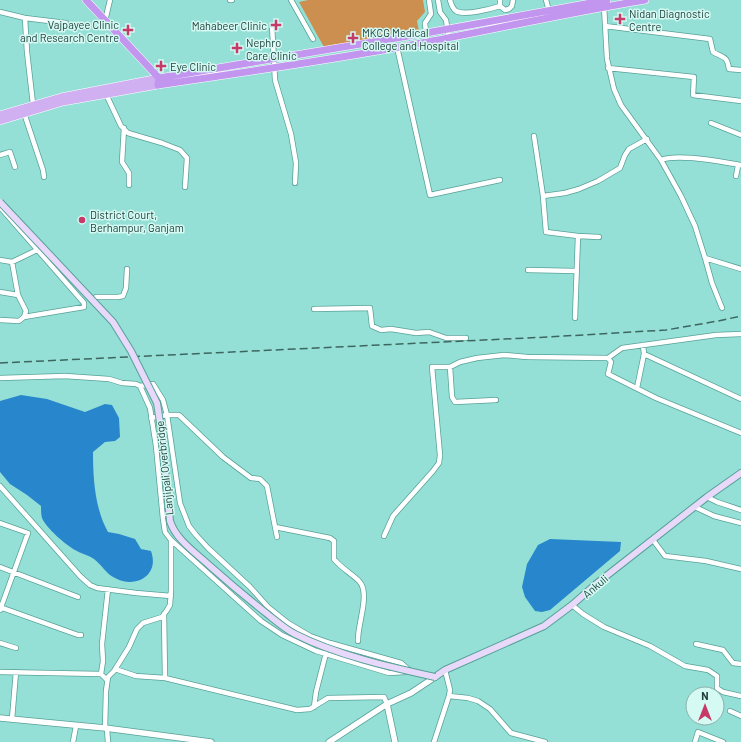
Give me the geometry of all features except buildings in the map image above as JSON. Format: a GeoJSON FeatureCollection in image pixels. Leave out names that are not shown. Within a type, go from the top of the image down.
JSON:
{"type":"FeatureCollection","features":[{"type":"Feature","properties":{"kind":"highway"},"geometry":{"type":"LineString","coordinates":[[86,0],[158,82]]}},
{"type":"Feature","properties":{"kind":"highway"},"geometry":{"type":"LineString","coordinates":[[158,82],[273,59],[549,11],[607,3],[644,0]]}},
{"type":"Feature","properties":{"kind":"highway"},"geometry":{"type":"LineString","coordinates":[[158,82],[274,68],[427,42],[607,3]]}},
{"type":"Feature","properties":{"kind":"main road"},"geometry":{"type":"LineString","coordinates":[[0,115],[33,104],[158,82]]}},
{"type":"Feature","properties":{"kind":"main road"},"geometry":{"type":"LineString","coordinates":[[0,121],[104,91]]}},
{"type":"Feature","properties":{"kind":"main road","name":"Lanjipali Overbridge"},"geometry":{"type":"LineString","coordinates":[[0,202],[113,322],[131,351],[157,403],[170,521],[175,534],[225,579],[294,634],[334,650],[411,672],[435,677]]}},
{"type":"Feature","properties":{"kind":"main road","name":"Ankuli"},"geometry":{"type":"LineString","coordinates":[[435,677],[445,670],[544,626],[572,606],[596,584],[707,497],[741,473]]}},
{"type":"Feature","properties":{"kind":"street"},"geometry":{"type":"LineString","coordinates":[[105,21],[110,0]]}},
{"type":"Feature","properties":{"kind":"street"},"geometry":{"type":"LineString","coordinates":[[291,0],[313,39]]}},
{"type":"Feature","properties":{"kind":"street"},"geometry":{"type":"LineString","coordinates":[[427,42],[425,23],[431,14],[430,0]]}},
{"type":"Feature","properties":{"kind":"street"},"geometry":{"type":"LineString","coordinates":[[438,0],[440,12],[446,20],[449,38]]}},
{"type":"Feature","properties":{"kind":"street"},"geometry":{"type":"LineString","coordinates":[[450,0],[456,11],[463,12],[500,6]]}},
{"type":"Feature","properties":{"kind":"street"},"geometry":{"type":"LineString","coordinates":[[500,0],[500,6]]}},
{"type":"Feature","properties":{"kind":"street"},"geometry":{"type":"LineString","coordinates":[[500,6],[505,10],[509,10],[512,6],[513,0]]}},
{"type":"Feature","properties":{"kind":"street"},"geometry":{"type":"LineString","coordinates":[[546,0],[549,11]]}},
{"type":"Feature","properties":{"kind":"street"},"geometry":{"type":"LineString","coordinates":[[607,3],[605,26],[608,68],[613,84],[621,105],[661,160],[681,196],[695,226],[706,258],[712,283],[722,308]]}},
{"type":"Feature","properties":{"kind":"street"},"geometry":{"type":"LineString","coordinates":[[0,12],[25,18],[66,23]]}},
{"type":"Feature","properties":{"kind":"street"},"geometry":{"type":"LineString","coordinates":[[25,18],[33,104]]}},
{"type":"Feature","properties":{"kind":"street"},"geometry":{"type":"LineString","coordinates":[[272,24],[275,80],[291,134],[296,163],[295,183]]}},
{"type":"Feature","properties":{"kind":"street"},"geometry":{"type":"LineString","coordinates":[[605,26],[710,39],[713,52],[723,56],[728,61],[729,69],[741,70]]}},
{"type":"Feature","properties":{"kind":"street"},"geometry":{"type":"LineString","coordinates":[[397,47],[430,195],[500,180]]}},
{"type":"Feature","properties":{"kind":"street"},"geometry":{"type":"LineString","coordinates":[[320,51],[324,60]]}},
{"type":"Feature","properties":{"kind":"street"},"geometry":{"type":"LineString","coordinates":[[608,68],[694,77],[693,95],[741,101]]}},
{"type":"Feature","properties":{"kind":"street"},"geometry":{"type":"LineString","coordinates":[[104,91],[121,126],[128,133],[180,150],[187,158],[185,187]]}},
{"type":"Feature","properties":{"kind":"street"},"geometry":{"type":"LineString","coordinates":[[24,113],[44,177]]}},
{"type":"Feature","properties":{"kind":"street"},"geometry":{"type":"LineString","coordinates":[[711,123],[741,134]]}},
{"type":"Feature","properties":{"kind":"street"},"geometry":{"type":"LineString","coordinates":[[124,128],[122,162],[129,173],[129,185]]}},
{"type":"Feature","properties":{"kind":"street"},"geometry":{"type":"LineString","coordinates":[[534,136],[543,196],[546,232],[599,237]]}},
{"type":"Feature","properties":{"kind":"street"},"geometry":{"type":"LineString","coordinates":[[543,196],[572,191],[598,181],[620,168],[625,155],[629,150],[646,139]]}},
{"type":"Feature","properties":{"kind":"street"},"geometry":{"type":"LineString","coordinates":[[0,155],[10,152],[15,167]]}},
{"type":"Feature","properties":{"kind":"street"},"geometry":{"type":"LineString","coordinates":[[661,160],[668,157],[687,158],[741,165]]}},
{"type":"Feature","properties":{"kind":"street"},"geometry":{"type":"LineString","coordinates":[[736,176],[736,169],[741,165]]}},
{"type":"Feature","properties":{"kind":"street"},"geometry":{"type":"LineString","coordinates":[[0,207],[84,303],[84,307],[24,317],[19,321],[0,320]]}},
{"type":"Feature","properties":{"kind":"street"},"geometry":{"type":"LineString","coordinates":[[575,318],[578,236]]}},
{"type":"Feature","properties":{"kind":"street"},"geometry":{"type":"LineString","coordinates":[[0,260],[12,262],[37,250]]}},
{"type":"Feature","properties":{"kind":"street"},"geometry":{"type":"LineString","coordinates":[[706,258],[741,270]]}},
{"type":"Feature","properties":{"kind":"street"},"geometry":{"type":"LineString","coordinates":[[12,262],[18,294],[26,312],[24,317]]}},
{"type":"Feature","properties":{"kind":"street"},"geometry":{"type":"LineString","coordinates":[[96,297],[118,298],[123,296],[126,288],[128,269]]}},
{"type":"Feature","properties":{"kind":"street"},"geometry":{"type":"LineString","coordinates":[[528,270],[576,271]]}},
{"type":"Feature","properties":{"kind":"street"},"geometry":{"type":"LineString","coordinates":[[0,292],[18,294]]}},
{"type":"Feature","properties":{"kind":"street"},"geometry":{"type":"LineString","coordinates":[[314,310],[370,308],[372,326],[381,330],[391,329],[416,333],[429,332],[446,338],[466,338]]}},
{"type":"Feature","properties":{"kind":"street"},"geometry":{"type":"LineString","coordinates":[[384,536],[394,516],[439,463],[440,455],[432,367],[450,367],[460,362],[487,356],[504,355],[527,357],[608,358],[622,348],[716,335],[741,334]]}},
{"type":"Feature","properties":{"kind":"street"},"geometry":{"type":"LineString","coordinates":[[637,388],[644,354],[643,345]]}},
{"type":"Feature","properties":{"kind":"street"},"geometry":{"type":"LineString","coordinates":[[644,354],[741,399]]}},
{"type":"Feature","properties":{"kind":"street"},"geometry":{"type":"LineString","coordinates":[[608,358],[611,362],[608,374],[656,398],[741,433]]}},
{"type":"Feature","properties":{"kind":"street"},"geometry":{"type":"LineString","coordinates":[[450,367],[452,397],[455,402],[496,400]]}},
{"type":"Feature","properties":{"kind":"street"},"geometry":{"type":"LineString","coordinates":[[0,378],[65,376],[109,379],[140,386],[153,384],[163,400],[167,415],[180,503],[189,526],[208,548],[238,575],[268,607],[288,623],[310,636],[330,644],[401,663],[411,672]]}},
{"type":"Feature","properties":{"kind":"street"},"geometry":{"type":"LineString","coordinates":[[140,386],[150,408],[156,446],[165,532],[172,540],[261,621],[282,635],[298,643],[326,653],[390,672],[411,672]]}},
{"type":"Feature","properties":{"kind":"street"},"geometry":{"type":"LineString","coordinates":[[151,418],[167,415],[178,415],[224,457],[251,478],[263,482],[267,486],[277,537]]}},
{"type":"Feature","properties":{"kind":"street"},"geometry":{"type":"LineString","coordinates":[[0,486],[80,576],[90,584],[97,588],[171,596]]}},
{"type":"Feature","properties":{"kind":"street"},"geometry":{"type":"LineString","coordinates":[[707,497],[741,510]]}},
{"type":"Feature","properties":{"kind":"street"},"geometry":{"type":"LineString","coordinates":[[695,507],[714,516],[741,523]]}},
{"type":"Feature","properties":{"kind":"street"},"geometry":{"type":"LineString","coordinates":[[0,523],[28,533],[0,608],[81,635]]}},
{"type":"Feature","properties":{"kind":"street"},"geometry":{"type":"LineString","coordinates":[[275,527],[330,538],[334,541],[334,558],[360,581],[363,587],[364,603],[357,633],[358,641]]}},
{"type":"Feature","properties":{"kind":"street"},"geometry":{"type":"LineString","coordinates":[[108,742],[106,729],[107,680],[128,647],[137,629],[143,623],[162,616],[170,605],[172,540]]}},
{"type":"Feature","properties":{"kind":"street"},"geometry":{"type":"LineString","coordinates":[[653,540],[665,556],[706,561],[741,569]]}},
{"type":"Feature","properties":{"kind":"street"},"geometry":{"type":"LineString","coordinates":[[0,567],[78,597]]}},
{"type":"Feature","properties":{"kind":"street"},"geometry":{"type":"LineString","coordinates":[[101,674],[103,661],[102,644],[108,589]]}},
{"type":"Feature","properties":{"kind":"street"},"geometry":{"type":"LineString","coordinates":[[572,606],[598,623],[650,646],[686,666],[708,670],[717,676],[717,688],[723,692],[741,696]]}},
{"type":"Feature","properties":{"kind":"street"},"geometry":{"type":"LineString","coordinates":[[164,614],[164,678]]}},
{"type":"Feature","properties":{"kind":"street"},"geometry":{"type":"LineString","coordinates":[[0,643],[16,648]]}},
{"type":"Feature","properties":{"kind":"street"},"geometry":{"type":"LineString","coordinates":[[696,644],[723,650],[733,663],[741,664]]}},
{"type":"Feature","properties":{"kind":"street"},"geometry":{"type":"LineString","coordinates":[[314,707],[316,692],[326,653]]}},
{"type":"Feature","properties":{"kind":"street"},"geometry":{"type":"LineString","coordinates":[[115,669],[136,676],[164,678],[298,710],[306,710],[314,707],[328,698],[384,697],[387,704],[395,742]]}},
{"type":"Feature","properties":{"kind":"street"},"geometry":{"type":"LineString","coordinates":[[434,742],[450,690],[445,670]]}},
{"type":"Feature","properties":{"kind":"street"},"geometry":{"type":"LineString","coordinates":[[0,672],[101,674],[107,680]]}},
{"type":"Feature","properties":{"kind":"street"},"geometry":{"type":"LineString","coordinates":[[12,719],[16,672]]}},
{"type":"Feature","properties":{"kind":"street"},"geometry":{"type":"LineString","coordinates":[[332,741],[387,704],[411,693],[435,677]]}},
{"type":"Feature","properties":{"kind":"street"},"geometry":{"type":"LineString","coordinates":[[449,696],[468,698],[478,701],[490,709],[511,733],[545,742]]}},
{"type":"Feature","properties":{"kind":"street"},"geometry":{"type":"LineString","coordinates":[[730,711],[741,716]]}},
{"type":"Feature","properties":{"kind":"street"},"geometry":{"type":"LineString","coordinates":[[0,718],[212,742]]}},
{"type":"Feature","properties":{"kind":"street"},"geometry":{"type":"LineString","coordinates":[[73,742],[76,726]]}},
{"type":"Feature","properties":{"kind":"street"},"geometry":{"type":"LineString","coordinates":[[695,742],[698,732],[723,742]]}},
{"type":"Feature","properties":{"kind":"shaded area"},"geometry":{"type":"Polygon","coordinates":[[[308,0],[423,0],[425,12],[417,21],[419,31],[325,49],[299,2],[308,0]]]}},
{"type":"Feature","properties":{"kind":"water"},"geometry":{"type":"Polygon","coordinates":[[[21,395],[47,399],[85,412],[105,404],[112,405],[119,418],[120,437],[115,441],[105,442],[93,452],[96,494],[100,514],[108,532],[135,539],[141,549],[151,551],[153,560],[152,567],[144,578],[138,581],[130,582],[115,578],[90,556],[77,551],[67,544],[44,522],[42,518],[41,506],[10,484],[0,472],[0,401],[21,395]]]}},
{"type":"Feature","properties":{"kind":"water"},"geometry":{"type":"Polygon","coordinates":[[[550,539],[621,542],[620,551],[550,610],[542,612],[535,611],[525,597],[522,587],[527,564],[538,545],[550,539]]]}},
{"type":"Feature","properties":{"kind":"railway"},"geometry":{"type":"LineString","coordinates":[[0,363],[666,330],[741,316]]}},
{"type":"Feature","properties":{"kind":"place","name":"Nidan Diagnostic Centre"},"geometry":{"type":"Point","coordinates":[620,19]}},
{"type":"Feature","properties":{"kind":"place","name":"Mahabeer Clinic"},"geometry":{"type":"Point","coordinates":[276,25]}},
{"type":"Feature","properties":{"kind":"place","name":"Vajpayee Clinic and Research Centre"},"geometry":{"type":"Point","coordinates":[128,30]}},
{"type":"Feature","properties":{"kind":"place","name":"MKCG Medical College and Hospital"},"geometry":{"type":"Point","coordinates":[353,38]}},
{"type":"Feature","properties":{"kind":"place","name":"Nephro Care Clinic"},"geometry":{"type":"Point","coordinates":[237,48]}},
{"type":"Feature","properties":{"kind":"place","name":"Eye Clinic"},"geometry":{"type":"Point","coordinates":[161,66]}},
{"type":"Feature","properties":{"kind":"place","name":"District Court, Berhampur, Ganjam"},"geometry":{"type":"Point","coordinates":[82,220]}}]}
